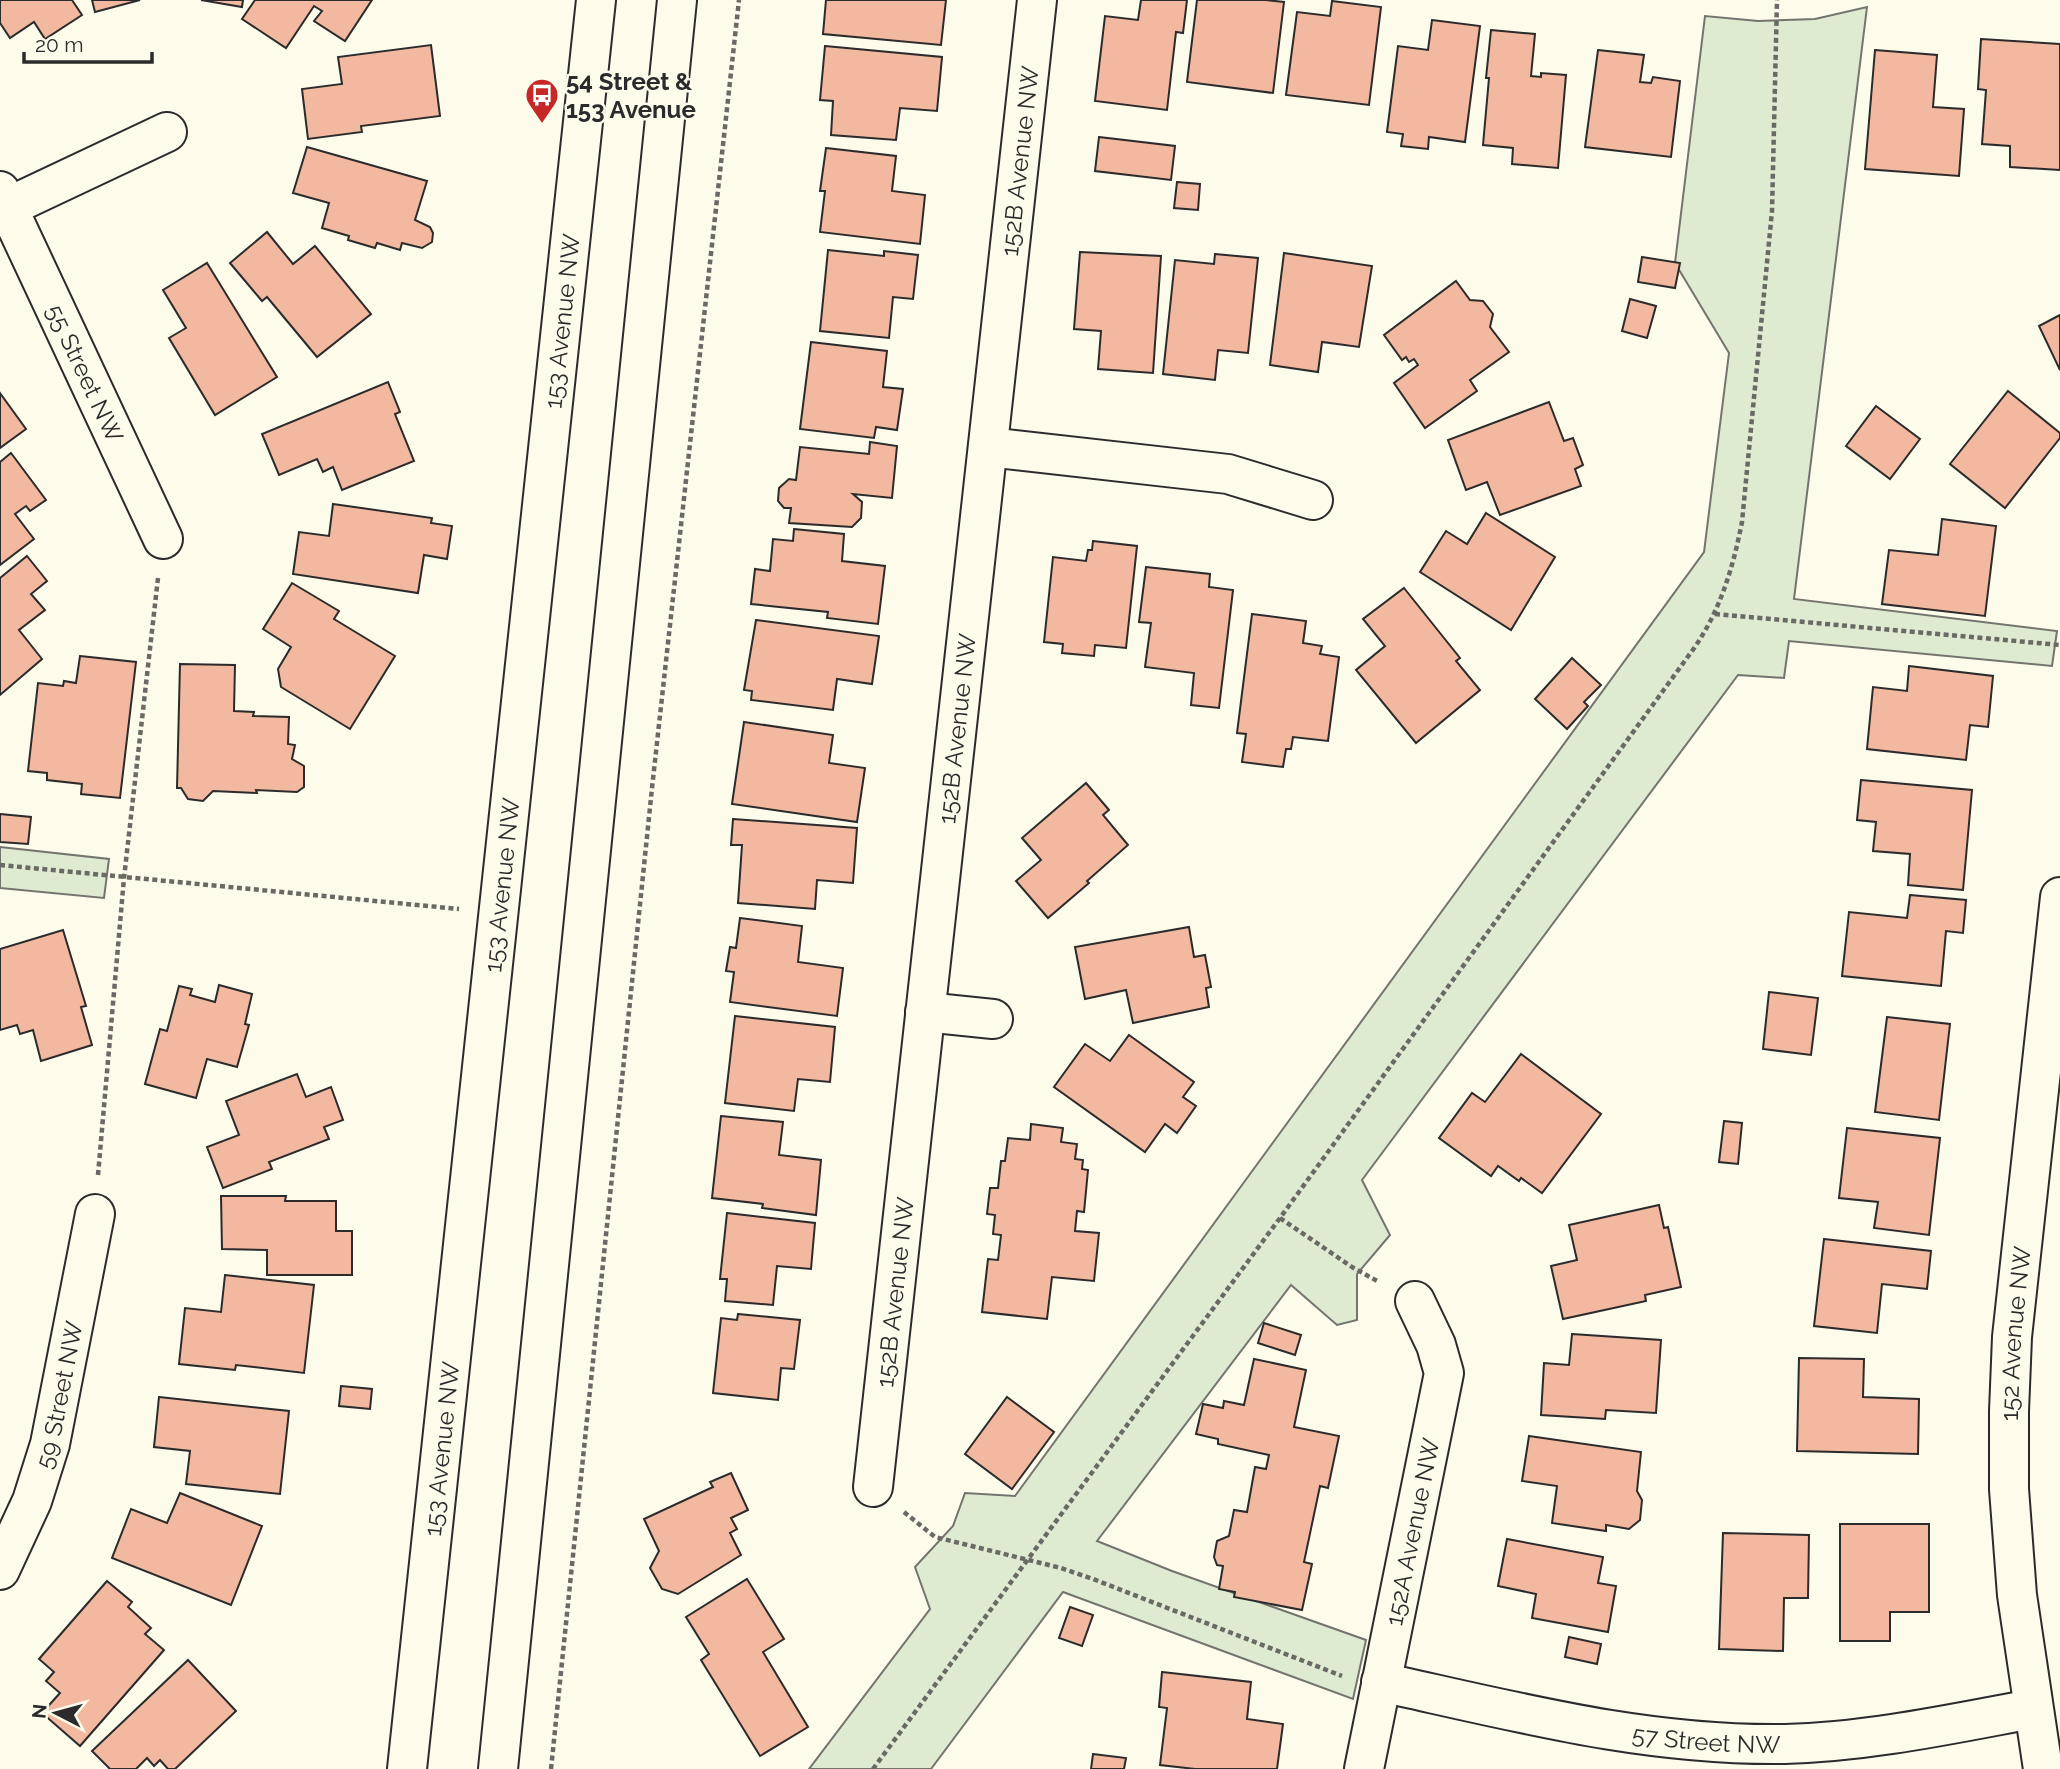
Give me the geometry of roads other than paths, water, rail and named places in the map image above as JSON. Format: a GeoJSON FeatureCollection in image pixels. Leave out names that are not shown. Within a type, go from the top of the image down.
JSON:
{"type":"FeatureCollection","features":[{"type":"Feature","properties":{"kind":"street","name":"153 Avenue NW"},"geometry":{"type":"LineString","coordinates":[[407,1769],[596,0]]}},
{"type":"Feature","properties":{"kind":"street"},"geometry":{"type":"LineString","coordinates":[[498,1769],[677,0]]}},
{"type":"Feature","properties":{"kind":"street","name":"152B Avenue NW"},"geometry":{"type":"LineString","coordinates":[[873,1487],[1037,0]]}},
{"type":"Feature","properties":{"kind":"street","name":"55 Street NW"},"geometry":{"type":"LineString","coordinates":[[163,539],[4,199],[167,132]]}},
{"type":"Feature","properties":{"kind":"street"},"geometry":{"type":"LineString","coordinates":[[988,447],[1228,474],[1313,500]]}},
{"type":"Feature","properties":{"kind":"street","name":"152 Avenue NW"},"geometry":{"type":"LineString","coordinates":[[2043,1769],[2017,1595],[2009,1489],[2009,1411],[2012,1336],[2060,897]]}},
{"type":"Feature","properties":{"kind":"street"},"geometry":{"type":"LineString","coordinates":[[925,1012],[993,1019]]}},
{"type":"Feature","properties":{"kind":"street","name":"59 Street NW"},"geometry":{"type":"LineString","coordinates":[[0,1570],[32,1501],[50,1444],[95,1214]]}},
{"type":"Feature","properties":{"kind":"street","name":"152A Avenue NW"},"geometry":{"type":"LineString","coordinates":[[1364,1769],[1444,1373],[1436,1345],[1415,1301]]}},
{"type":"Feature","properties":{"kind":"street","name":"57 Street NW"},"geometry":{"type":"LineString","coordinates":[[1381,1682],[1623,1734],[1730,1743],[1786,1744],[1846,1740],[2032,1709]]}},
{"type":"Feature","properties":{"kind":"place","name":"54 Street & 153 Avenue"},"geometry":{"type":"Point","coordinates":[542,125]}}]}
